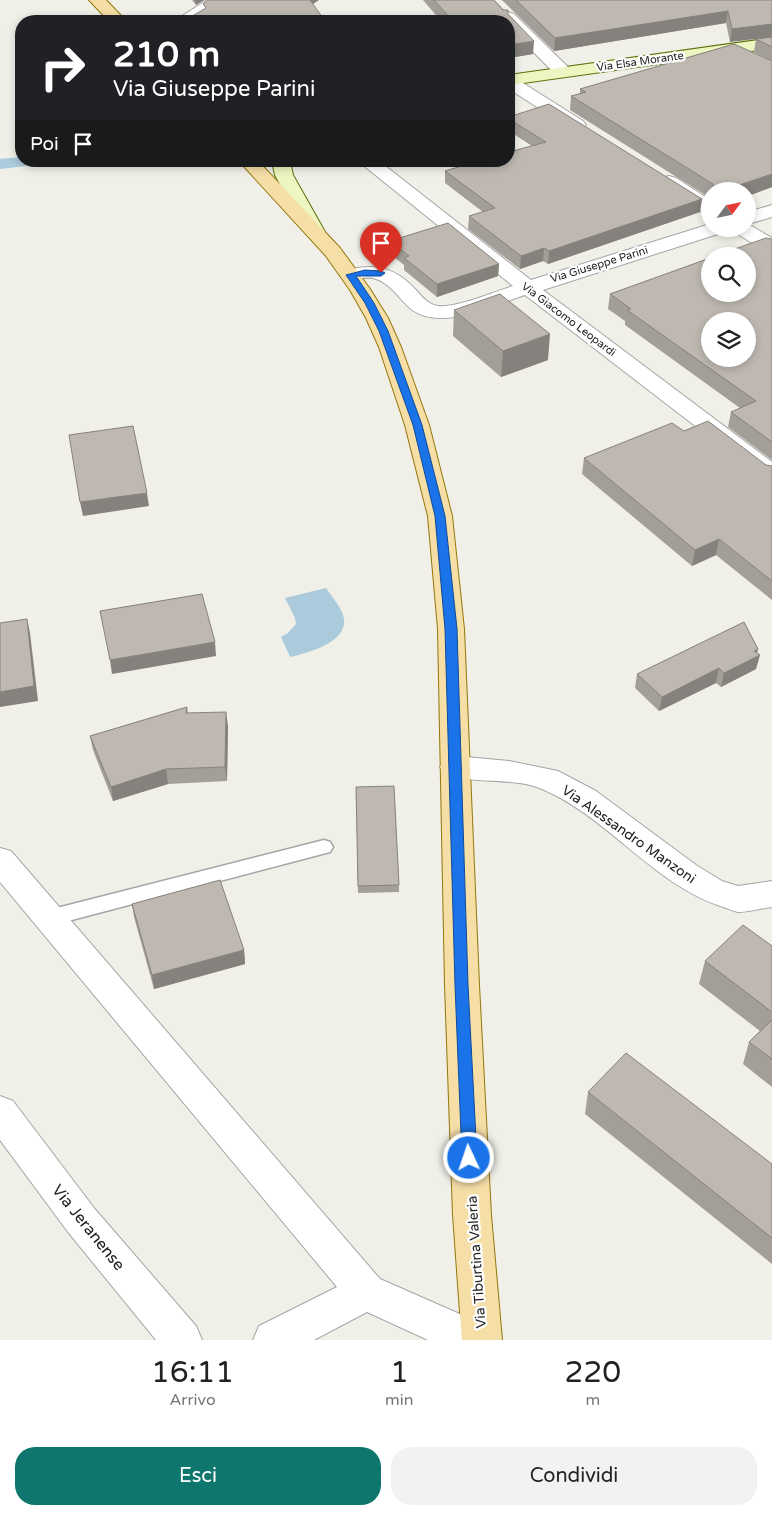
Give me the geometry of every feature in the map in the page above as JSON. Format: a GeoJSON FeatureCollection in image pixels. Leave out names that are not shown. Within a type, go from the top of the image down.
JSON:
{"type":"FeatureCollection","features":[{"type":"Feature","properties":{"kind":"main road"},"geometry":{"type":"LineString","coordinates":[[97,0],[112,15]]}},
{"type":"Feature","properties":{"kind":"main road","name":"Via Tiburtina Valeria"},"geometry":{"type":"LineString","coordinates":[[254,167],[315,232],[350,275],[377,318],[390,347],[417,425],[440,516],[451,629],[470,1177],[482,1340]]}},
{"type":"Feature","properties":{"kind":"street"},"geometry":{"type":"LineString","coordinates":[[193,15],[217,0]]}},
{"type":"Feature","properties":{"kind":"street"},"geometry":{"type":"LineString","coordinates":[[497,6],[506,15]]}},
{"type":"Feature","properties":{"kind":"street"},"geometry":{"type":"LineString","coordinates":[[515,24],[563,72]]}},
{"type":"Feature","properties":{"kind":"street","name":"Via Elsa Morante"},"geometry":{"type":"LineString","coordinates":[[515,80],[772,43]]}},
{"type":"Feature","properties":{"kind":"street"},"geometry":{"type":"LineString","coordinates":[[732,48],[756,61]]}},
{"type":"Feature","properties":{"kind":"street"},"geometry":{"type":"LineString","coordinates":[[515,85],[593,134]]}},
{"type":"Feature","properties":{"kind":"street"},"geometry":{"type":"LineString","coordinates":[[282,167],[284,176],[315,232]]}},
{"type":"Feature","properties":{"kind":"street","name":"Via Giacomo Leopardi"},"geometry":{"type":"LineString","coordinates":[[375,167],[526,287],[772,474]]}},
{"type":"Feature","properties":{"kind":"street"},"geometry":{"type":"LineString","coordinates":[[651,171],[701,202]]}},
{"type":"Feature","properties":{"kind":"street"},"geometry":{"type":"LineString","coordinates":[[756,216],[772,211]]}},
{"type":"Feature","properties":{"kind":"street","name":"Via Giuseppe Parini"},"geometry":{"type":"LineString","coordinates":[[350,275],[365,272],[381,273],[401,286],[426,310],[442,313],[459,310],[526,287],[701,233]]}},
{"type":"Feature","properties":{"kind":"street"},"geometry":{"type":"LineString","coordinates":[[756,237],[772,247]]}},
{"type":"Feature","properties":{"kind":"street","name":"Via Alessandro Manzoni"},"geometry":{"type":"LineString","coordinates":[[455,767],[509,772],[548,779],[585,799],[685,874],[711,890],[738,899],[772,894]]}},
{"type":"Feature","properties":{"kind":"street"},"geometry":{"type":"LineString","coordinates":[[0,860],[366,1292],[473,1340]]}},
{"type":"Feature","properties":{"kind":"street","name":"Via Jeranense"},"geometry":{"type":"LineString","coordinates":[[0,1112],[81,1220],[182,1340]]}},
{"type":"Feature","properties":{"kind":"street"},"geometry":{"type":"LineString","coordinates":[[273,1340],[366,1292]]}},
{"type":"Feature","properties":{"kind":"lane"},"geometry":{"type":"LineString","coordinates":[[49,918],[324,847]]}},
{"type":"Feature","properties":{"kind":"water"},"geometry":{"type":"Polygon","coordinates":[[[15,158],[15,167],[18,167],[0,169],[0,159],[15,158]]]}},
{"type":"Feature","properties":{"kind":"water"},"geometry":{"type":"Polygon","coordinates":[[[326,588],[342,611],[343,627],[333,641],[315,650],[290,657],[281,637],[288,633],[296,624],[285,598],[326,588]]]}},
{"type":"Feature","properties":{"kind":"building"},"geometry":{"type":"Polygon","coordinates":[[[208,0],[310,0],[321,15],[194,15],[206,8],[203,4],[208,0]]]}},
{"type":"Feature","properties":{"kind":"building"},"geometry":{"type":"Polygon","coordinates":[[[434,0],[494,0],[503,10],[508,10],[509,15],[448,15],[434,0]]]}},
{"type":"Feature","properties":{"kind":"building"},"geometry":{"type":"Polygon","coordinates":[[[516,0],[772,0],[772,24],[732,29],[728,11],[555,38],[516,0]]]}},
{"type":"Feature","properties":{"kind":"building"},"geometry":{"type":"Polygon","coordinates":[[[515,21],[534,41],[515,44],[515,21]]]}},
{"type":"Feature","properties":{"kind":"building"},"geometry":{"type":"Polygon","coordinates":[[[772,37],[772,47],[756,39],[772,37]]]}},
{"type":"Feature","properties":{"kind":"building"},"geometry":{"type":"Polygon","coordinates":[[[734,44],[772,61],[772,174],[748,182],[710,182],[571,96],[586,92],[580,89],[734,44]]]}},
{"type":"Feature","properties":{"kind":"building"},"geometry":{"type":"Polygon","coordinates":[[[549,104],[701,199],[549,251],[544,248],[521,256],[469,216],[495,208],[445,171],[458,167],[515,167],[515,150],[546,142],[515,123],[515,115],[549,104]]]}},
{"type":"Feature","properties":{"kind":"building"},"geometry":{"type":"Polygon","coordinates":[[[448,223],[499,264],[437,284],[404,258],[409,256],[390,241],[448,223]]]}},
{"type":"Feature","properties":{"kind":"building"},"geometry":{"type":"Polygon","coordinates":[[[766,238],[772,239],[772,442],[731,412],[756,401],[708,367],[756,367],[756,312],[701,312],[701,362],[627,310],[631,309],[610,294],[701,261],[701,302],[756,302],[756,247],[740,247],[766,238]]]}},
{"type":"Feature","properties":{"kind":"building"},"geometry":{"type":"Polygon","coordinates":[[[500,294],[550,334],[503,351],[454,310],[500,294]]]}},
{"type":"Feature","properties":{"kind":"building"},"geometry":{"type":"Polygon","coordinates":[[[708,421],[766,465],[772,466],[772,581],[719,539],[695,550],[584,458],[672,423],[684,431],[708,421]]]}},
{"type":"Feature","properties":{"kind":"building"},"geometry":{"type":"Polygon","coordinates":[[[133,426],[147,493],[80,502],[69,435],[133,426]]]}},
{"type":"Feature","properties":{"kind":"building"},"geometry":{"type":"Polygon","coordinates":[[[202,594],[215,642],[110,660],[100,611],[202,594]]]}},
{"type":"Feature","properties":{"kind":"building"},"geometry":{"type":"Polygon","coordinates":[[[27,619],[34,686],[0,692],[0,623],[27,619]]]}},
{"type":"Feature","properties":{"kind":"building"},"geometry":{"type":"Polygon","coordinates":[[[744,622],[758,649],[754,651],[760,655],[724,673],[719,668],[662,697],[637,674],[744,622]]]}},
{"type":"Feature","properties":{"kind":"building"},"geometry":{"type":"Polygon","coordinates":[[[187,707],[186,713],[226,712],[225,767],[166,769],[111,787],[90,736],[187,707]]]}},
{"type":"Feature","properties":{"kind":"building"},"geometry":{"type":"Polygon","coordinates":[[[394,786],[399,885],[358,886],[356,787],[394,786]]]}},
{"type":"Feature","properties":{"kind":"building"},"geometry":{"type":"Polygon","coordinates":[[[220,880],[244,950],[152,975],[132,904],[220,880]]]}},
{"type":"Feature","properties":{"kind":"building"},"geometry":{"type":"Polygon","coordinates":[[[743,925],[772,946],[772,1012],[705,961],[743,925]]]}},
{"type":"Feature","properties":{"kind":"building"},"geometry":{"type":"Polygon","coordinates":[[[772,1020],[772,1059],[749,1042],[772,1020]]]}},
{"type":"Feature","properties":{"kind":"building"},"geometry":{"type":"Polygon","coordinates":[[[626,1053],[772,1164],[772,1238],[588,1092],[626,1053]]]}},
{"type":"Feature","properties":{"kind":"route"},"geometry":{"type":"LineString","coordinates":[[381,273],[365,272],[350,275],[369,303],[384,331],[417,425],[440,516],[446,569],[451,629],[469,1158]]}}]}
